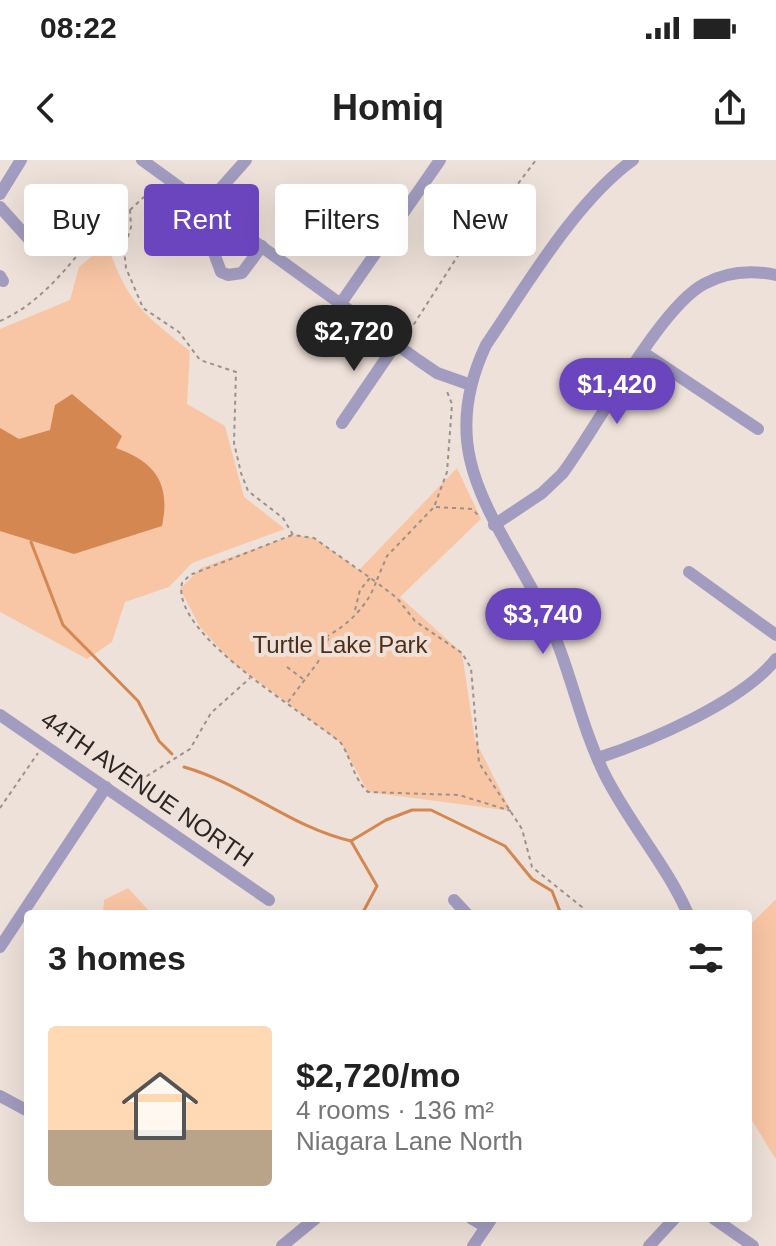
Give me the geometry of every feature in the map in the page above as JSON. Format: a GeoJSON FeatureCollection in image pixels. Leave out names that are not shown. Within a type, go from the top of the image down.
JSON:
{"type":"FeatureCollection","features":[{"type":"Feature","properties":{"kind":"street"},"geometry":{"type":"LineString","coordinates":[[0,194],[21,160]]}},
{"type":"Feature","properties":{"kind":"street"},"geometry":{"type":"LineString","coordinates":[[142,160],[176,184]]}},
{"type":"Feature","properties":{"kind":"street"},"geometry":{"type":"LineString","coordinates":[[225,184],[246,160]]}},
{"type":"Feature","properties":{"kind":"street"},"geometry":{"type":"LineString","coordinates":[[341,303],[440,160]]}},
{"type":"Feature","properties":{"kind":"street"},"geometry":{"type":"LineString","coordinates":[[633,160],[616,172],[583,208],[486,345],[471,385],[465,429],[466,452],[475,484],[492,520],[551,627],[598,758],[676,887],[686,910]]}},
{"type":"Feature","properties":{"kind":"street"},"geometry":{"type":"LineString","coordinates":[[0,207],[24,234]]}},
{"type":"Feature","properties":{"kind":"street"},"geometry":{"type":"LineString","coordinates":[[259,244],[437,373],[471,385]]}},
{"type":"Feature","properties":{"kind":"street"},"geometry":{"type":"LineString","coordinates":[[259,250],[262,246]]}},
{"type":"Feature","properties":{"kind":"street"},"geometry":{"type":"LineString","coordinates":[[215,256],[221,272],[228,275],[242,273],[255,256]]}},
{"type":"Feature","properties":{"kind":"street"},"geometry":{"type":"LineString","coordinates":[[492,520],[542,493],[562,474],[679,304],[706,283],[739,273],[776,275]]}},
{"type":"Feature","properties":{"kind":"street"},"geometry":{"type":"LineString","coordinates":[[342,423],[399,347]]}},
{"type":"Feature","properties":{"kind":"street"},"geometry":{"type":"LineString","coordinates":[[644,353],[758,429]]}},
{"type":"Feature","properties":{"kind":"street"},"geometry":{"type":"LineString","coordinates":[[689,572],[776,635]]}},
{"type":"Feature","properties":{"kind":"street"},"geometry":{"type":"LineString","coordinates":[[598,758],[719,706],[752,684],[776,659]]}},
{"type":"Feature","properties":{"kind":"street","name":"44TH AVENUE NORTH"},"geometry":{"type":"LineString","coordinates":[[0,715],[269,900]]}},
{"type":"Feature","properties":{"kind":"street"},"geometry":{"type":"LineString","coordinates":[[25,910],[106,787]]}},
{"type":"Feature","properties":{"kind":"street"},"geometry":{"type":"LineString","coordinates":[[454,900],[463,910]]}},
{"type":"Feature","properties":{"kind":"street"},"geometry":{"type":"LineString","coordinates":[[0,947],[24,911]]}},
{"type":"Feature","properties":{"kind":"street"},"geometry":{"type":"LineString","coordinates":[[0,1096],[24,1109]]}},
{"type":"Feature","properties":{"kind":"street"},"geometry":{"type":"LineString","coordinates":[[282,1246],[311,1222]]}},
{"type":"Feature","properties":{"kind":"street"},"geometry":{"type":"LineString","coordinates":[[649,1246],[671,1222]]}},
{"type":"Feature","properties":{"kind":"street"},"geometry":{"type":"LineString","coordinates":[[719,1222],[753,1246]]}},
{"type":"Feature","properties":{"kind":"street"},"geometry":{"type":"LineString","coordinates":[[473,1246],[489,1223]]}},
{"type":"Feature","properties":{"kind":"path"},"geometry":{"type":"LineString","coordinates":[[399,347],[461,251],[489,222],[536,160]]}},
{"type":"Feature","properties":{"kind":"path"},"geometry":{"type":"LineString","coordinates":[[0,321],[26,307],[51,285],[115,210],[130,210],[155,190],[164,176]]}},
{"type":"Feature","properties":{"kind":"path"},"geometry":{"type":"LineString","coordinates":[[130,210],[131,227],[124,249],[133,290],[143,308],[179,332],[200,360],[236,372],[234,443],[241,473],[248,491],[283,518],[293,535]]}},
{"type":"Feature","properties":{"kind":"path"},"geometry":{"type":"LineString","coordinates":[[280,651],[307,647],[329,636],[355,612],[372,594],[387,556],[434,507],[451,452],[452,404],[445,387]]}},
{"type":"Feature","properties":{"kind":"path"},"geometry":{"type":"LineString","coordinates":[[434,507],[472,509],[477,515],[492,520]]}},
{"type":"Feature","properties":{"kind":"path"},"geometry":{"type":"LineString","coordinates":[[511,811],[459,795],[368,792],[356,781],[353,760],[341,743],[231,663],[204,634],[184,602],[182,583],[190,575],[293,535],[314,538],[397,598],[415,621],[462,653],[471,668],[479,763],[511,811],[522,829],[532,867],[574,897],[582,910]]}},
{"type":"Feature","properties":{"kind":"path"},"geometry":{"type":"LineString","coordinates":[[355,612],[360,590],[370,578]]}},
{"type":"Feature","properties":{"kind":"path"},"geometry":{"type":"LineString","coordinates":[[288,702],[318,662],[329,636]]}},
{"type":"Feature","properties":{"kind":"path"},"geometry":{"type":"LineString","coordinates":[[287,667],[304,680]]}},
{"type":"Feature","properties":{"kind":"path"},"geometry":{"type":"LineString","coordinates":[[118,795],[147,773],[190,749],[211,713],[251,678]]}},
{"type":"Feature","properties":{"kind":"path"},"geometry":{"type":"LineString","coordinates":[[0,808],[44,745]]}},
{"type":"Feature","properties":{"kind":"green space"},"geometry":{"type":"Polygon","coordinates":[[[92,256],[112,256],[138,305],[190,351],[187,404],[225,426],[244,497],[285,529],[192,563],[169,587],[125,602],[112,642],[87,659],[0,612],[0,329],[70,300],[79,267],[92,256]]]}},
{"type":"Feature","properties":{"kind":"green space","name":"Turtle Lake Park"},"geometry":{"type":"Polygon","coordinates":[[[457,468],[481,519],[400,597],[462,653],[475,740],[511,811],[368,792],[341,743],[232,662],[200,627],[180,589],[201,568],[293,535],[314,538],[359,570],[457,468]]]}},
{"type":"Feature","properties":{"kind":"green space"},"geometry":{"type":"Polygon","coordinates":[[[128,888],[148,910],[103,910],[104,900],[128,888]]]}},
{"type":"Feature","properties":{"kind":"green space"},"geometry":{"type":"Polygon","coordinates":[[[776,899],[776,1158],[752,1121],[752,923],[776,899]]]}},
{"type":"Feature","properties":{"kind":"shaded area"},"geometry":{"type":"Polygon","coordinates":[[[72,394],[122,436],[116,448],[150,467],[162,486],[164,498],[162,526],[74,554],[0,531],[0,428],[19,439],[50,430],[55,405],[72,394]]]}},
{"type":"Feature","properties":{"kind":"waterway"},"geometry":{"type":"LineString","coordinates":[[31,542],[63,625],[138,701],[159,741],[172,754]]}},
{"type":"Feature","properties":{"kind":"waterway"},"geometry":{"type":"LineString","coordinates":[[184,767],[206,774],[308,826],[351,841],[386,820],[412,810],[431,810],[505,846],[532,879],[552,891],[559,910]]}},
{"type":"Feature","properties":{"kind":"waterway"},"geometry":{"type":"LineString","coordinates":[[351,841],[377,886],[364,910]]}}]}
